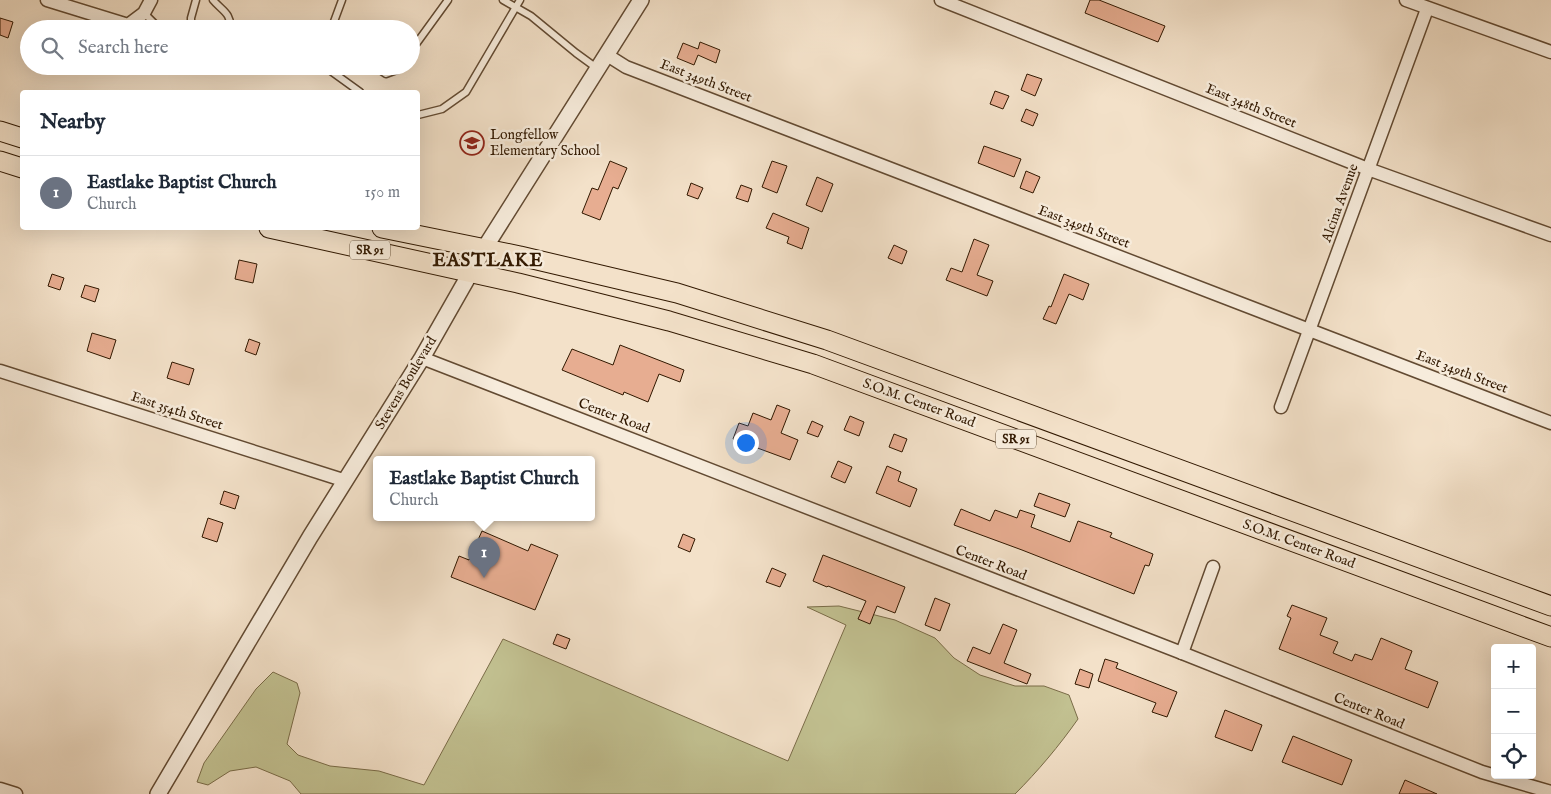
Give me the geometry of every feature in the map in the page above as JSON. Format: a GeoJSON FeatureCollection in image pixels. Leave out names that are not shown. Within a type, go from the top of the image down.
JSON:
{"type":"FeatureCollection","features":[{"type":"Feature","properties":{"kind":"main road"},"geometry":{"type":"LineString","coordinates":[[0,131],[20,137]]}},
{"type":"Feature","properties":{"kind":"main road"},"geometry":{"type":"LineString","coordinates":[[0,161],[20,167]]}},
{"type":"Feature","properties":{"kind":"main road","name":"S.O.M. Center Road"},"geometry":{"type":"LineString","coordinates":[[278,230],[518,283],[669,321],[813,364],[1551,637]]}},
{"type":"Feature","properties":{"kind":"main road","name":"S.O.M. Center Road"},"geometry":{"type":"LineString","coordinates":[[392,230],[529,258],[677,293],[827,340],[1551,606]]}},
{"type":"Feature","properties":{"kind":"street"},"geometry":{"type":"LineString","coordinates":[[47,0],[112,20]]}},
{"type":"Feature","properties":{"kind":"street"},"geometry":{"type":"LineString","coordinates":[[135,20],[144,14],[151,0]]}},
{"type":"Feature","properties":{"kind":"street","name":"Stevens Boulevard"},"geometry":{"type":"LineString","coordinates":[[158,794],[300,554],[422,358],[484,249],[641,0]]}},
{"type":"Feature","properties":{"kind":"street","name":"East 348th Street"},"geometry":{"type":"LineString","coordinates":[[941,0],[1368,169],[1551,235]]}},
{"type":"Feature","properties":{"kind":"street"},"geometry":{"type":"LineString","coordinates":[[1406,0],[1551,52]]}},
{"type":"Feature","properties":{"kind":"street","name":"Alcina Avenue"},"geometry":{"type":"LineString","coordinates":[[1281,407],[1428,9]]}},
{"type":"Feature","properties":{"kind":"street","name":"East 349th Street"},"geometry":{"type":"LineString","coordinates":[[607,55],[626,67],[1551,423]]}},
{"type":"Feature","properties":{"kind":"street","name":"Center Road"},"geometry":{"type":"LineString","coordinates":[[422,358],[1182,653],[1482,772],[1551,792]]}},
{"type":"Feature","properties":{"kind":"street","name":"East 354th Street"},"geometry":{"type":"LineString","coordinates":[[0,371],[346,480]]}},
{"type":"Feature","properties":{"kind":"street"},"geometry":{"type":"LineString","coordinates":[[1182,653],[1213,567]]}},
{"type":"Feature","properties":{"kind":"street"},"geometry":{"type":"LineString","coordinates":[[0,789],[16,794]]}},
{"type":"Feature","properties":{"kind":"lane"},"geometry":{"type":"LineString","coordinates":[[191,20],[196,0]]}},
{"type":"Feature","properties":{"kind":"lane"},"geometry":{"type":"LineString","coordinates":[[213,0],[230,17],[230,20]]}},
{"type":"Feature","properties":{"kind":"lane"},"geometry":{"type":"LineString","coordinates":[[335,20],[342,0]]}},
{"type":"Feature","properties":{"kind":"lane"},"geometry":{"type":"LineString","coordinates":[[420,39],[448,0]]}},
{"type":"Feature","properties":{"kind":"lane"},"geometry":{"type":"LineString","coordinates":[[503,0],[531,16],[598,69]]}},
{"type":"Feature","properties":{"kind":"lane"},"geometry":{"type":"LineString","coordinates":[[420,114],[442,109],[466,92],[520,0]]}},
{"type":"Feature","properties":{"kind":"lane"},"geometry":{"type":"LineString","coordinates":[[144,14],[150,20]]}},
{"type":"Feature","properties":{"kind":"lane"},"geometry":{"type":"LineString","coordinates":[[336,75],[357,90]]}},
{"type":"Feature","properties":{"kind":"shaded area"},"geometry":{"type":"Polygon","coordinates":[[[839,606],[895,620],[935,638],[954,658],[980,675],[1015,686],[1044,686],[1069,695],[1078,719],[1048,758],[1015,794],[301,794],[290,781],[256,767],[230,771],[208,785],[197,782],[204,763],[256,689],[273,672],[297,683],[300,693],[287,744],[298,755],[330,766],[379,771],[424,785],[503,639],[788,761],[846,625],[807,607],[839,606]]]}},
{"type":"Feature","properties":{"kind":"building"},"geometry":{"type":"Polygon","coordinates":[[[1090,0],[1099,0],[1165,26],[1158,42],[1085,13],[1090,0]]]}},
{"type":"Feature","properties":{"kind":"building"},"geometry":{"type":"Polygon","coordinates":[[[0,18],[13,22],[8,38],[0,35],[0,18]]]}},
{"type":"Feature","properties":{"kind":"building"},"geometry":{"type":"Polygon","coordinates":[[[700,42],[720,50],[716,63],[698,55],[694,65],[677,58],[683,43],[698,49],[700,42]]]}},
{"type":"Feature","properties":{"kind":"building"},"geometry":{"type":"Polygon","coordinates":[[[1027,74],[1042,79],[1035,96],[1021,90],[1027,74]]]}},
{"type":"Feature","properties":{"kind":"building"},"geometry":{"type":"Polygon","coordinates":[[[995,91],[1009,96],[1003,109],[990,104],[995,91]]]}},
{"type":"Feature","properties":{"kind":"building"},"geometry":{"type":"Polygon","coordinates":[[[1026,109],[1038,114],[1033,126],[1021,121],[1026,109]]]}},
{"type":"Feature","properties":{"kind":"building"},"geometry":{"type":"Polygon","coordinates":[[[984,146],[1021,159],[1014,177],[978,163],[984,146]]]}},
{"type":"Feature","properties":{"kind":"building"},"geometry":{"type":"Polygon","coordinates":[[[610,161],[627,168],[618,189],[613,187],[600,220],[582,213],[592,188],[598,190],[610,161]]]}},
{"type":"Feature","properties":{"kind":"building"},"geometry":{"type":"Polygon","coordinates":[[[772,161],[787,166],[777,193],[762,187],[772,161]]]}},
{"type":"Feature","properties":{"kind":"building"},"geometry":{"type":"Polygon","coordinates":[[[1026,171],[1040,177],[1033,193],[1020,188],[1026,171]]]}},
{"type":"Feature","properties":{"kind":"building"},"geometry":{"type":"Polygon","coordinates":[[[817,177],[833,184],[822,212],[806,205],[817,177]]]}},
{"type":"Feature","properties":{"kind":"building"},"geometry":{"type":"Polygon","coordinates":[[[691,183],[703,188],[698,199],[687,195],[691,183]]]}},
{"type":"Feature","properties":{"kind":"building"},"geometry":{"type":"Polygon","coordinates":[[[741,185],[752,189],[748,202],[736,198],[741,185]]]}},
{"type":"Feature","properties":{"kind":"building"},"geometry":{"type":"Polygon","coordinates":[[[773,213],[809,228],[802,249],[787,243],[789,237],[766,228],[773,213]]]}},
{"type":"Feature","properties":{"kind":"building"},"geometry":{"type":"Polygon","coordinates":[[[974,239],[989,245],[977,275],[993,281],[987,296],[946,280],[951,268],[962,272],[974,239]]]}},
{"type":"Feature","properties":{"kind":"building"},"geometry":{"type":"Polygon","coordinates":[[[894,245],[907,251],[902,264],[888,258],[894,245]]]}},
{"type":"Feature","properties":{"kind":"building"},"geometry":{"type":"Polygon","coordinates":[[[239,260],[257,264],[253,283],[235,279],[239,260]]]}},
{"type":"Feature","properties":{"kind":"building"},"geometry":{"type":"Polygon","coordinates":[[[52,274],[64,278],[60,290],[48,286],[52,274]]]}},
{"type":"Feature","properties":{"kind":"building"},"geometry":{"type":"Polygon","coordinates":[[[1064,274],[1089,284],[1083,300],[1069,294],[1056,324],[1043,319],[1049,306],[1051,307],[1064,274]]]}},
{"type":"Feature","properties":{"kind":"building"},"geometry":{"type":"Polygon","coordinates":[[[85,285],[99,289],[95,302],[81,297],[85,285]]]}},
{"type":"Feature","properties":{"kind":"building"},"geometry":{"type":"Polygon","coordinates":[[[92,333],[116,340],[110,359],[87,351],[92,333]]]}},
{"type":"Feature","properties":{"kind":"building"},"geometry":{"type":"Polygon","coordinates":[[[249,339],[260,343],[256,355],[245,351],[249,339]]]}},
{"type":"Feature","properties":{"kind":"building"},"geometry":{"type":"Polygon","coordinates":[[[620,345],[684,370],[680,382],[659,374],[648,402],[624,392],[623,395],[562,370],[572,349],[613,365],[620,345]]]}},
{"type":"Feature","properties":{"kind":"building"},"geometry":{"type":"Polygon","coordinates":[[[172,362],[194,369],[189,385],[167,378],[172,362]]]}},
{"type":"Feature","properties":{"kind":"building"},"geometry":{"type":"Polygon","coordinates":[[[777,405],[790,410],[781,433],[798,440],[790,460],[733,439],[739,423],[748,426],[753,413],[771,420],[777,405]]]}},
{"type":"Feature","properties":{"kind":"building"},"geometry":{"type":"Polygon","coordinates":[[[850,416],[864,422],[859,436],[844,430],[850,416]]]}},
{"type":"Feature","properties":{"kind":"building"},"geometry":{"type":"Polygon","coordinates":[[[812,421],[823,426],[818,437],[807,433],[812,421]]]}},
{"type":"Feature","properties":{"kind":"building"},"geometry":{"type":"Polygon","coordinates":[[[894,434],[907,439],[902,452],[889,447],[894,434]]]}},
{"type":"Feature","properties":{"kind":"building"},"geometry":{"type":"Polygon","coordinates":[[[838,461],[852,467],[845,483],[831,477],[838,461]]]}},
{"type":"Feature","properties":{"kind":"building"},"geometry":{"type":"Polygon","coordinates":[[[887,466],[901,472],[898,481],[917,489],[910,507],[876,493],[887,466]]]}},
{"type":"Feature","properties":{"kind":"building"},"geometry":{"type":"Polygon","coordinates":[[[224,491],[239,496],[235,509],[220,504],[224,491]]]}},
{"type":"Feature","properties":{"kind":"building"},"geometry":{"type":"Polygon","coordinates":[[[1039,493],[1070,504],[1065,517],[1034,506],[1039,493]]]}},
{"type":"Feature","properties":{"kind":"building"},"geometry":{"type":"Polygon","coordinates":[[[961,509],[990,521],[995,510],[1017,518],[1020,510],[1035,515],[1031,527],[1070,542],[1078,521],[1112,533],[1110,537],[1153,554],[1149,566],[1145,565],[1134,594],[954,525],[961,509]]]}},
{"type":"Feature","properties":{"kind":"building"},"geometry":{"type":"Polygon","coordinates":[[[208,518],[223,523],[217,542],[202,537],[208,518]]]}},
{"type":"Feature","properties":{"kind":"building"},"geometry":{"type":"Polygon","coordinates":[[[482,531],[528,551],[531,544],[558,555],[535,610],[451,577],[459,556],[469,560],[482,531]]]}},
{"type":"Feature","properties":{"kind":"building"},"geometry":{"type":"Polygon","coordinates":[[[683,534],[695,539],[690,552],[678,547],[683,534]]]}},
{"type":"Feature","properties":{"kind":"building"},"geometry":{"type":"Polygon","coordinates":[[[823,555],[905,587],[895,613],[877,606],[870,624],[858,619],[866,601],[813,581],[823,555]]]}},
{"type":"Feature","properties":{"kind":"building"},"geometry":{"type":"Polygon","coordinates":[[[772,568],[786,574],[780,587],[766,582],[772,568]]]}},
{"type":"Feature","properties":{"kind":"building"},"geometry":{"type":"Polygon","coordinates":[[[935,598],[950,604],[940,631],[925,625],[935,598]]]}},
{"type":"Feature","properties":{"kind":"building"},"geometry":{"type":"Polygon","coordinates":[[[1292,605],[1327,618],[1320,635],[1338,642],[1333,653],[1352,661],[1355,654],[1372,660],[1381,638],[1412,651],[1405,669],[1438,682],[1428,708],[1279,649],[1291,618],[1287,616],[1292,605]]]}},
{"type":"Feature","properties":{"kind":"building"},"geometry":{"type":"Polygon","coordinates":[[[1003,624],[1017,630],[1004,663],[1031,674],[1027,684],[967,661],[973,647],[990,654],[1003,624]]]}},
{"type":"Feature","properties":{"kind":"building"},"geometry":{"type":"Polygon","coordinates":[[[557,634],[570,639],[566,649],[553,644],[557,634]]]}},
{"type":"Feature","properties":{"kind":"building"},"geometry":{"type":"Polygon","coordinates":[[[1105,659],[1118,663],[1116,668],[1177,692],[1167,717],[1152,712],[1156,703],[1098,681],[1105,659]]]}},
{"type":"Feature","properties":{"kind":"building"},"geometry":{"type":"Polygon","coordinates":[[[1080,669],[1093,674],[1089,688],[1075,684],[1080,669]]]}},
{"type":"Feature","properties":{"kind":"building"},"geometry":{"type":"Polygon","coordinates":[[[1225,710],[1262,725],[1252,751],[1215,737],[1225,710]]]}},
{"type":"Feature","properties":{"kind":"building"},"geometry":{"type":"Polygon","coordinates":[[[1293,736],[1352,760],[1342,785],[1282,762],[1293,736]]]}},
{"type":"Feature","properties":{"kind":"building"},"geometry":{"type":"Polygon","coordinates":[[[1405,780],[1437,794],[1399,794],[1405,780]]]}},
{"type":"Feature","properties":{"kind":"place","name":"Longfellow Elementary School"},"geometry":{"type":"Point","coordinates":[472,143]}},
{"type":"Feature","properties":{"kind":"place","name":"Eastlake Baptist Church"},"geometry":{"type":"Point","coordinates":[484,578]}},
{"type":"Feature","properties":{"kind":"district","name":"EASTLAKE"},"geometry":{"type":"Point","coordinates":[488,261]}}]}
